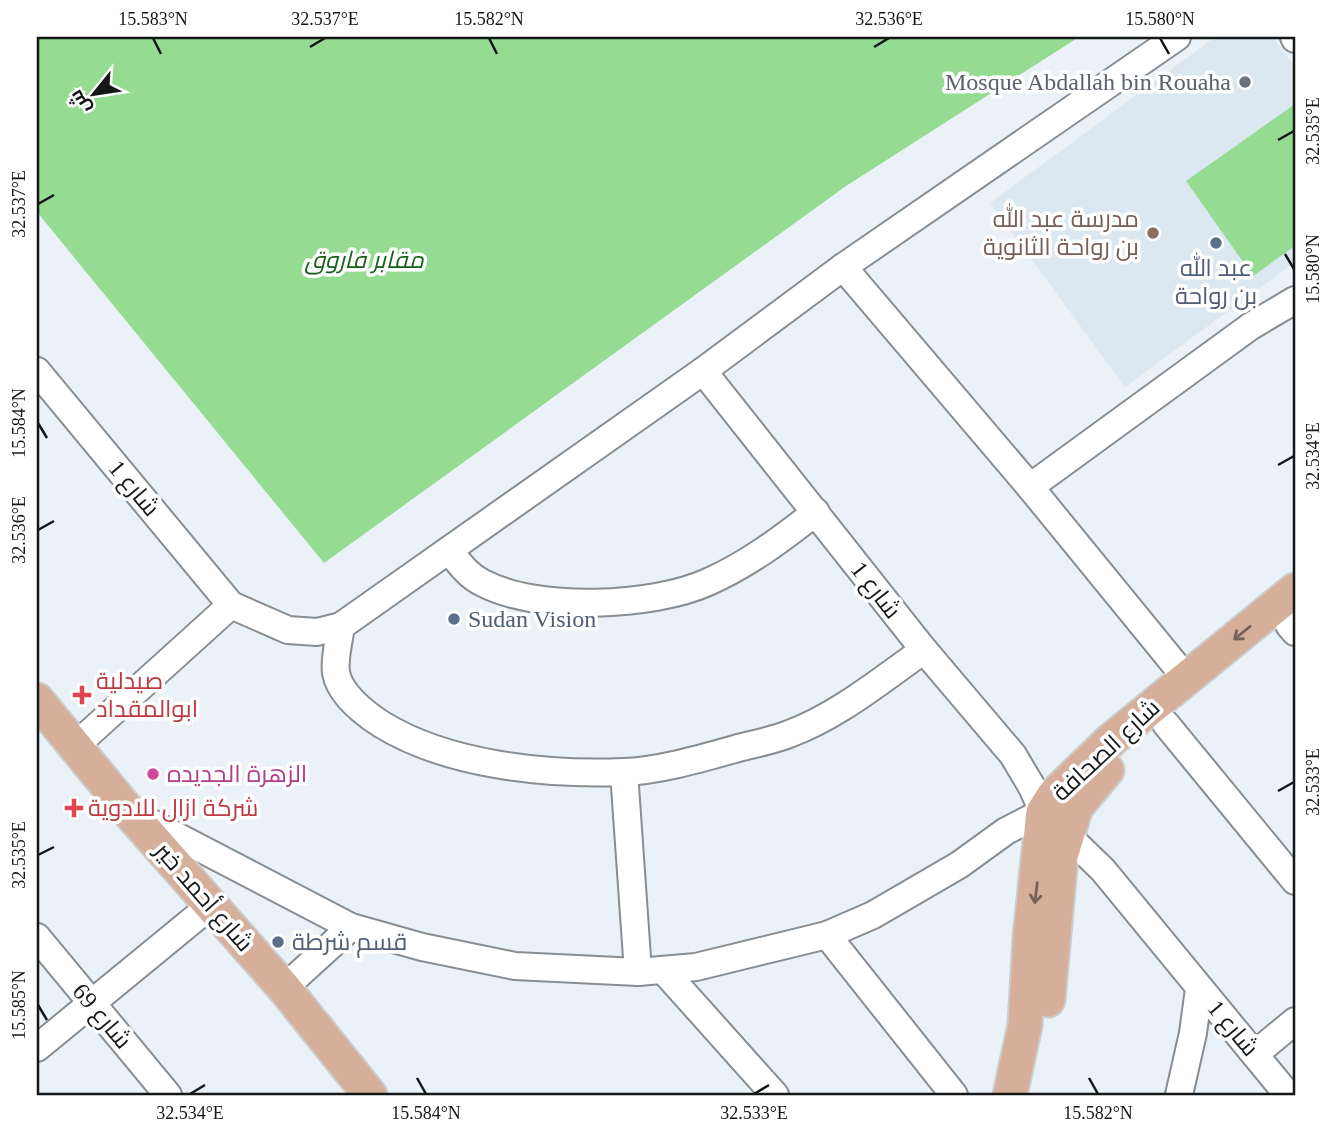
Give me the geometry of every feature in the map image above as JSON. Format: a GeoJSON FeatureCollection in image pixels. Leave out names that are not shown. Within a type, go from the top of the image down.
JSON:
{"type":"FeatureCollection","features":[{"type":"Feature","properties":{"kind":"main road","name":"شارع الصحافة"},"geometry":{"type":"LineString","coordinates":[[1010,1095],[1025,1025],[1030,937],[1043,812],[1054,795],[1111,740],[1295,590]]}},
{"type":"Feature","properties":{"kind":"main road","name":"شارع الصحافة"},"geometry":{"type":"LineString","coordinates":[[1033,1095],[1044,1035],[1061,856],[1076,807],[1109,768],[1293,626]]}},
{"type":"Feature","properties":{"kind":"main road","name":"شارع أحمد خير"},"geometry":{"type":"LineString","coordinates":[[37,700],[128,811],[284,988],[370,1095]]}},
{"type":"Feature","properties":{"kind":"street"},"geometry":{"type":"LineString","coordinates":[[74,747],[232,605],[288,630],[317,632],[341,626],[703,371],[843,267],[1177,37]]}},
{"type":"Feature","properties":{"kind":"street"},"geometry":{"type":"LineString","coordinates":[[843,267],[1030,487],[1186,678]]}},
{"type":"Feature","properties":{"kind":"street"},"geometry":{"type":"LineString","coordinates":[[1030,487],[1251,326],[1293,306]]}},
{"type":"Feature","properties":{"kind":"street","name":"شارع 1"},"geometry":{"type":"LineString","coordinates":[[37,371],[232,605]]}},
{"type":"Feature","properties":{"kind":"street","name":"شارع 1"},"geometry":{"type":"LineString","coordinates":[[703,371],[923,650],[1013,755],[1043,812],[1103,870],[1288,1095]]}},
{"type":"Feature","properties":{"kind":"street"},"geometry":{"type":"LineString","coordinates":[[449,550],[468,573],[484,584],[528,597],[564,604],[631,600],[707,583],[790,532],[816,512]]}},
{"type":"Feature","properties":{"kind":"street"},"geometry":{"type":"LineString","coordinates":[[341,626],[336,675],[344,691],[369,716],[400,735],[461,757],[531,769],[624,772],[698,759],[788,734],[841,707],[923,650]]}},
{"type":"Feature","properties":{"kind":"street"},"geometry":{"type":"LineString","coordinates":[[1166,724],[1291,866]]}},
{"type":"Feature","properties":{"kind":"street"},"geometry":{"type":"LineString","coordinates":[[624,772],[651,971],[775,1095]]}},
{"type":"Feature","properties":{"kind":"street"},"geometry":{"type":"LineString","coordinates":[[128,811],[351,927],[446,953],[515,966],[651,971],[696,967],[827,935],[873,915],[958,865],[1006,831],[1043,812]]}},
{"type":"Feature","properties":{"kind":"street"},"geometry":{"type":"LineString","coordinates":[[37,1048],[210,906]]}},
{"type":"Feature","properties":{"kind":"street"},"geometry":{"type":"LineString","coordinates":[[284,988],[351,927]]}},
{"type":"Feature","properties":{"kind":"street"},"geometry":{"type":"LineString","coordinates":[[827,935],[954,1095]]}},
{"type":"Feature","properties":{"kind":"street","name":"شارع 69"},"geometry":{"type":"LineString","coordinates":[[37,937],[168,1095]]}},
{"type":"Feature","properties":{"kind":"street"},"geometry":{"type":"LineString","coordinates":[[1179,1095],[1193,1033],[1199,989]]}},
{"type":"Feature","properties":{"kind":"street"},"geometry":{"type":"LineString","coordinates":[[1255,1054],[1295,1021]]}},
{"type":"Feature","properties":{"kind":"shaded area","name":"مدرسة عبد الله بن رواحة الثانوية"},"geometry":{"type":"Polygon","coordinates":[[[1215,37],[1273,37],[1295,67],[1295,262],[1125,387],[990,203],[1215,37]]]}},
{"type":"Feature","properties":{"kind":"green space","name":"مقابر فاروق"},"geometry":{"type":"Polygon","coordinates":[[[37,37],[1079,37],[846,186],[324,563],[37,212],[37,37]]]}},
{"type":"Feature","properties":{"kind":"green space"},"geometry":{"type":"Polygon","coordinates":[[[1295,104],[1295,246],[1253,276],[1186,181],[1295,104]]]}},
{"type":"Feature","properties":{"kind":"place","name":"Mosque Abdallah bin Rouaha"},"geometry":{"type":"Point","coordinates":[1245,82]}},
{"type":"Feature","properties":{"kind":"place","name":"مدرسة عبد الله بن رواحة الثانوية"},"geometry":{"type":"Point","coordinates":[1153,233]}},
{"type":"Feature","properties":{"kind":"place","name":"عبد الله بن رواحة"},"geometry":{"type":"Point","coordinates":[1216,243]}},
{"type":"Feature","properties":{"kind":"place","name":"Sudan Vision"},"geometry":{"type":"Point","coordinates":[454,619]}},
{"type":"Feature","properties":{"kind":"place","name":"صيدلية ابوالمقداد"},"geometry":{"type":"Point","coordinates":[82,695]}},
{"type":"Feature","properties":{"kind":"place","name":"الزهرة الجديده"},"geometry":{"type":"Point","coordinates":[153,774]}},
{"type":"Feature","properties":{"kind":"place","name":"شركة ازال للادوية"},"geometry":{"type":"Point","coordinates":[74,808]}},
{"type":"Feature","properties":{"kind":"place","name":"قسم شرطة"},"geometry":{"type":"Point","coordinates":[278,942]}}]}
